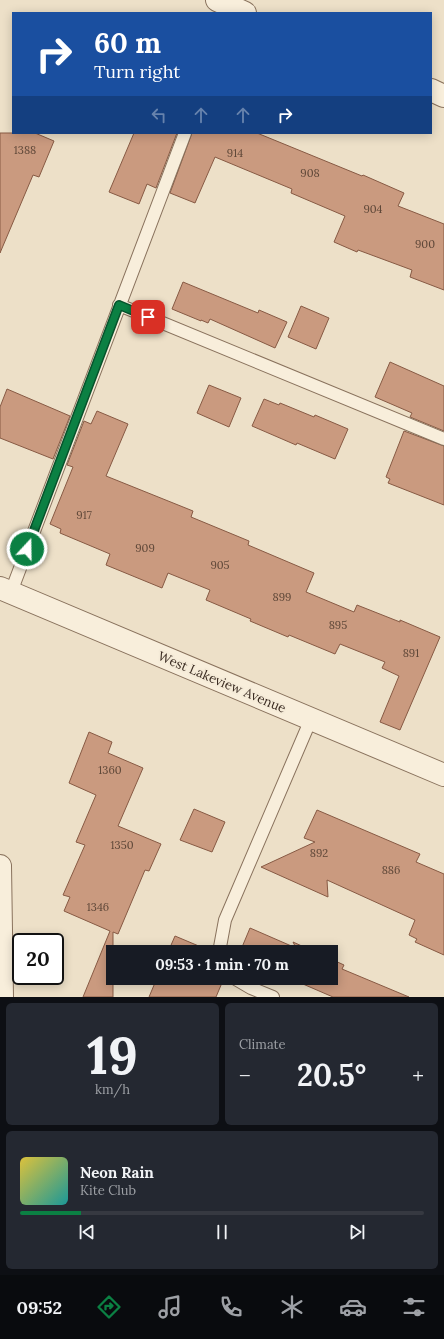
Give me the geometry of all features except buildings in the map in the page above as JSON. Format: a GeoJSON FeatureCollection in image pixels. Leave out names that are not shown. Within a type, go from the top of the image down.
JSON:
{"type":"FeatureCollection","features":[{"type":"Feature","properties":{"kind":"street"},"geometry":{"type":"LineString","coordinates":[[432,90],[444,96]]}},
{"type":"Feature","properties":{"kind":"street","name":"West Lakeview Avenue"},"geometry":{"type":"LineString","coordinates":[[5,590],[444,775]]}},
{"type":"Feature","properties":{"kind":"street"},"geometry":{"type":"LineString","coordinates":[[0,866],[2,997]]}},
{"type":"Feature","properties":{"kind":"lane"},"geometry":{"type":"LineString","coordinates":[[5,590],[119,305],[185,134]]}},
{"type":"Feature","properties":{"kind":"lane"},"geometry":{"type":"LineString","coordinates":[[119,305],[444,439]]}},
{"type":"Feature","properties":{"kind":"lane"},"geometry":{"type":"LineString","coordinates":[[220,945],[225,920],[311,720]]}},
{"type":"Feature","properties":{"kind":"lane"},"geometry":{"type":"LineString","coordinates":[[246,985],[273,997]]}},
{"type":"Feature","properties":{"kind":"route"},"geometry":{"type":"LineString","coordinates":[[27,549],[119,305],[148,317]]}}]}
